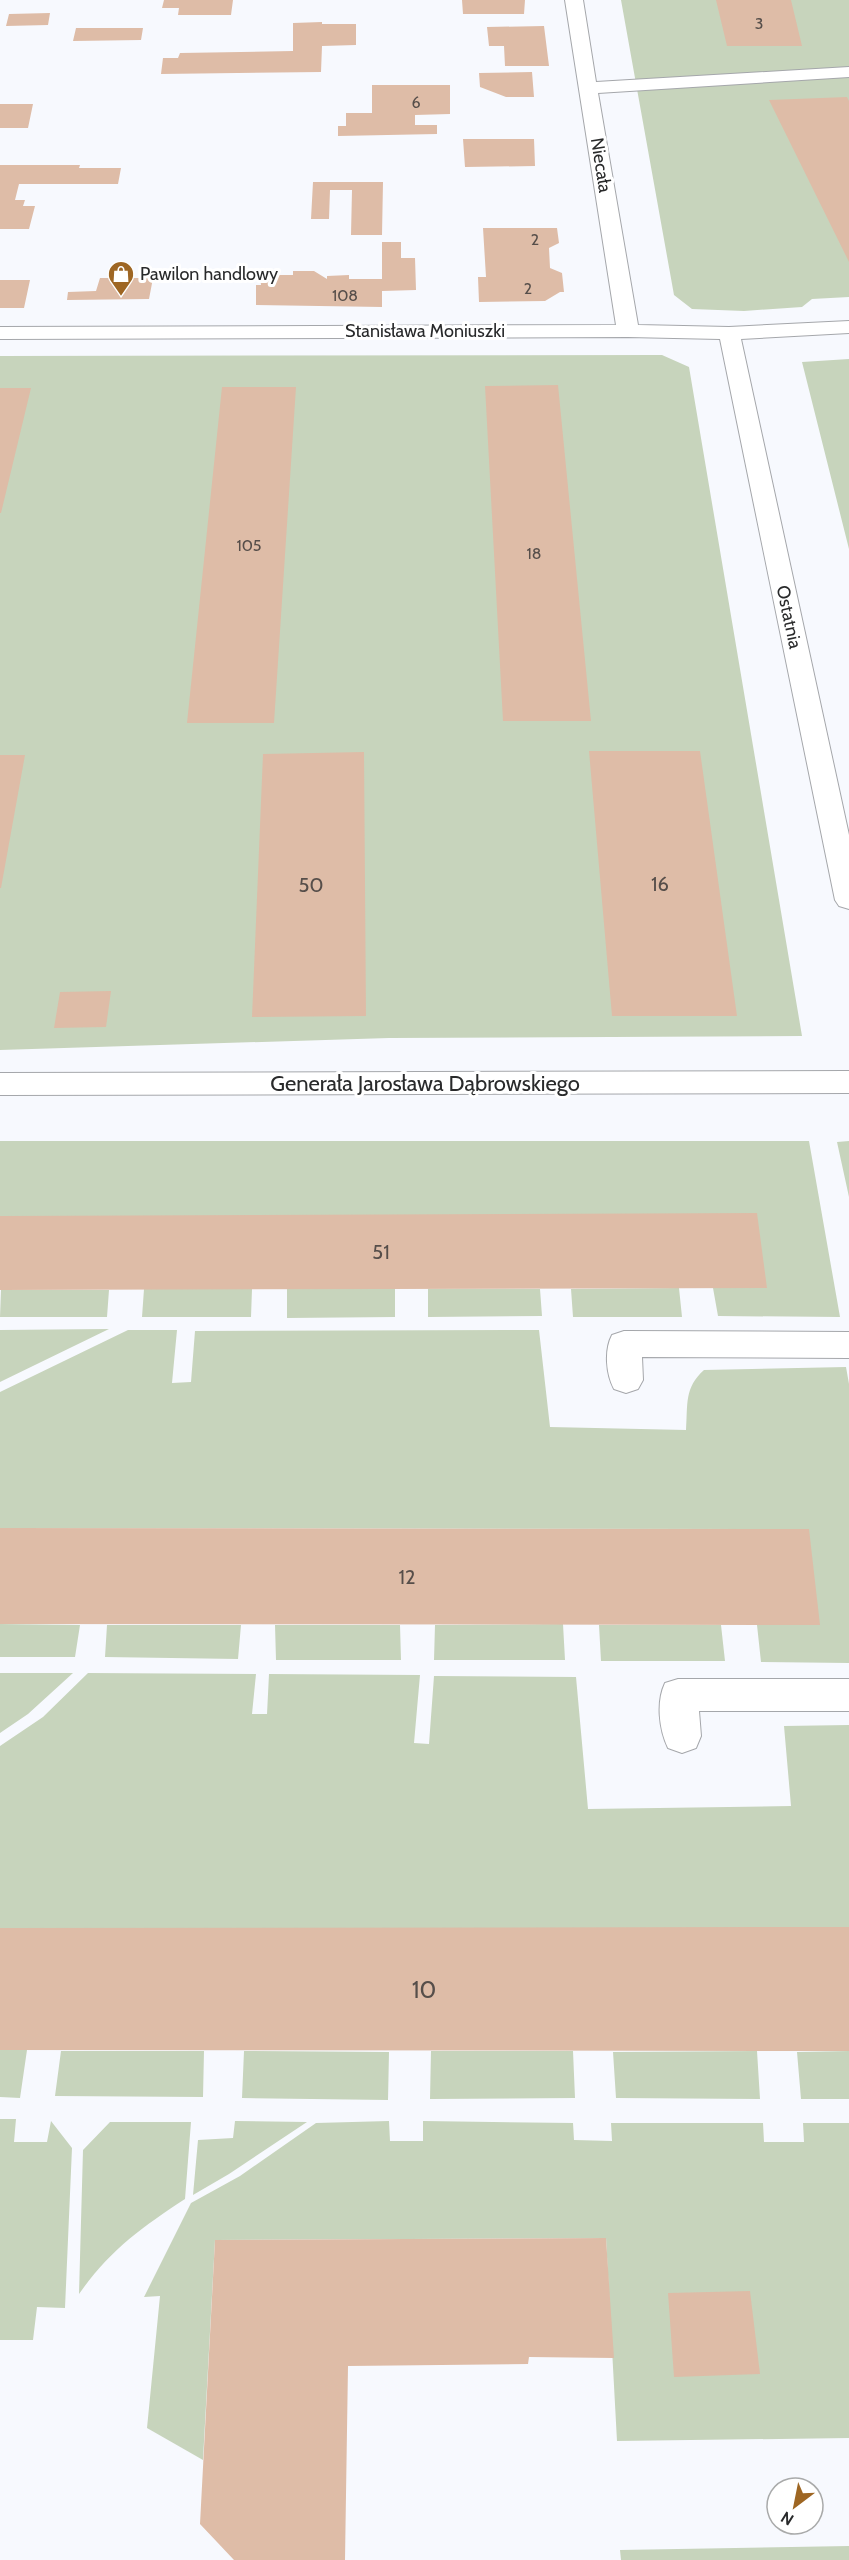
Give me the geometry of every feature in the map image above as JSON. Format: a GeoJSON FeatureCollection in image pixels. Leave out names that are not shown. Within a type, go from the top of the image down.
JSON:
{"type":"FeatureCollection","features":[{"type":"Feature","properties":{"kind":"street","name":"Niecała"},"geometry":{"type":"LineString","coordinates":[[574,0],[628,331]]}},
{"type":"Feature","properties":{"kind":"street"},"geometry":{"type":"LineString","coordinates":[[588,88],[849,72]]}},
{"type":"Feature","properties":{"kind":"street","name":"Stanisława Moniuszki"},"geometry":{"type":"LineString","coordinates":[[0,333],[628,331],[729,333],[849,327]]}},
{"type":"Feature","properties":{"kind":"street","name":"Ostatnia"},"geometry":{"type":"LineString","coordinates":[[729,333],[842,831],[849,900]]}},
{"type":"Feature","properties":{"kind":"street","name":"Generała Jarosława Dąbrowskiego"},"geometry":{"type":"LineString","coordinates":[[0,1084],[849,1082]]}},
{"type":"Feature","properties":{"kind":"street"},"geometry":{"type":"LineString","coordinates":[[626,1380],[624,1344],[849,1345]]}},
{"type":"Feature","properties":{"kind":"street"},"geometry":{"type":"LineString","coordinates":[[682,1736],[678,1695],[849,1695]]}},
{"type":"Feature","properties":{"kind":"green space"},"geometry":{"type":"Polygon","coordinates":[[[621,0],[849,0],[849,297],[812,299],[802,307],[744,311],[692,309],[674,295],[621,0]]]}},
{"type":"Feature","properties":{"kind":"green space"},"geometry":{"type":"Polygon","coordinates":[[[662,355],[689,367],[802,1036],[389,1038],[0,1050],[0,356],[662,355]]]}},
{"type":"Feature","properties":{"kind":"green space"},"geometry":{"type":"Polygon","coordinates":[[[849,359],[849,549],[802,362],[849,359]]]}},
{"type":"Feature","properties":{"kind":"green space"},"geometry":{"type":"Polygon","coordinates":[[[0,1141],[809,1141],[840,1317],[718,1316],[713,1288],[767,1287],[0,1216],[0,1141]]]}},
{"type":"Feature","properties":{"kind":"green space"},"geometry":{"type":"Polygon","coordinates":[[[849,1141],[849,1197],[837,1142],[849,1141]]]}},
{"type":"Feature","properties":{"kind":"green space"},"geometry":{"type":"Polygon","coordinates":[[[679,1288],[682,1317],[573,1317],[571,1289],[679,1288]]]}},
{"type":"Feature","properties":{"kind":"green space"},"geometry":{"type":"Polygon","coordinates":[[[144,1289],[252,1289],[251,1317],[142,1317],[144,1289]]]}},
{"type":"Feature","properties":{"kind":"green space"},"geometry":{"type":"Polygon","coordinates":[[[287,1289],[395,1289],[395,1317],[287,1318],[287,1289]]]}},
{"type":"Feature","properties":{"kind":"green space"},"geometry":{"type":"Polygon","coordinates":[[[428,1289],[540,1289],[542,1316],[428,1317],[428,1289]]]}},
{"type":"Feature","properties":{"kind":"green space"},"geometry":{"type":"Polygon","coordinates":[[[1,1290],[109,1290],[107,1317],[0,1317],[1,1290]]]}},
{"type":"Feature","properties":{"kind":"green space"},"geometry":{"type":"Polygon","coordinates":[[[109,1329],[0,1382],[0,1330],[109,1329]]]}},
{"type":"Feature","properties":{"kind":"green space"},"geometry":{"type":"Polygon","coordinates":[[[128,1330],[177,1330],[172,1383],[191,1382],[195,1331],[539,1330],[550,1427],[686,1430],[690,1390],[704,1370],[846,1367],[849,1384],[849,1663],[761,1662],[757,1625],[809,1529],[0,1528],[0,1392],[128,1330]]]}},
{"type":"Feature","properties":{"kind":"green space"},"geometry":{"type":"Polygon","coordinates":[[[0,1624],[80,1625],[75,1657],[0,1657],[0,1624]]]}},
{"type":"Feature","properties":{"kind":"green space"},"geometry":{"type":"Polygon","coordinates":[[[563,1624],[565,1660],[434,1660],[435,1625],[563,1624]]]}},
{"type":"Feature","properties":{"kind":"green space"},"geometry":{"type":"Polygon","coordinates":[[[107,1625],[241,1625],[238,1659],[105,1657],[107,1625]]]}},
{"type":"Feature","properties":{"kind":"green space"},"geometry":{"type":"Polygon","coordinates":[[[275,1625],[400,1625],[401,1660],[276,1660],[275,1625]]]}},
{"type":"Feature","properties":{"kind":"green space"},"geometry":{"type":"Polygon","coordinates":[[[599,1625],[721,1625],[725,1661],[601,1661],[599,1625]]]}},
{"type":"Feature","properties":{"kind":"green space"},"geometry":{"type":"Polygon","coordinates":[[[0,1673],[73,1673],[28,1714],[0,1733],[0,1673]]]}},
{"type":"Feature","properties":{"kind":"green space"},"geometry":{"type":"Polygon","coordinates":[[[88,1673],[256,1674],[252,1714],[267,1714],[269,1674],[420,1675],[414,1743],[429,1744],[434,1676],[576,1677],[588,1809],[791,1806],[784,1726],[849,1725],[849,1928],[0,1928],[0,1746],[43,1717],[88,1673]]]}},
{"type":"Feature","properties":{"kind":"green space"},"geometry":{"type":"Polygon","coordinates":[[[0,2050],[27,2050],[20,2098],[0,2097],[0,2050]]]}},
{"type":"Feature","properties":{"kind":"green space"},"geometry":{"type":"Polygon","coordinates":[[[61,2051],[204,2051],[203,2097],[55,2096],[61,2051]]]}},
{"type":"Feature","properties":{"kind":"green space"},"geometry":{"type":"Polygon","coordinates":[[[244,2051],[389,2052],[388,2100],[242,2098],[244,2051]]]}},
{"type":"Feature","properties":{"kind":"green space"},"geometry":{"type":"Polygon","coordinates":[[[431,2051],[573,2051],[575,2098],[430,2099],[431,2051]]]}},
{"type":"Feature","properties":{"kind":"green space"},"geometry":{"type":"Polygon","coordinates":[[[757,2051],[760,2099],[616,2098],[613,2052],[757,2051]]]}},
{"type":"Feature","properties":{"kind":"green space"},"geometry":{"type":"Polygon","coordinates":[[[849,2051],[849,2099],[801,2099],[797,2052],[849,2051]]]}},
{"type":"Feature","properties":{"kind":"green space"},"geometry":{"type":"Polygon","coordinates":[[[0,2119],[16,2119],[14,2142],[47,2142],[51,2121],[72,2148],[65,2308],[37,2307],[33,2340],[0,2340],[0,2119]]]}},
{"type":"Feature","properties":{"kind":"green space"},"geometry":{"type":"Polygon","coordinates":[[[235,2121],[307,2122],[193,2195],[198,2140],[233,2138],[235,2121]]]}},
{"type":"Feature","properties":{"kind":"green space"},"geometry":{"type":"Polygon","coordinates":[[[389,2121],[390,2141],[423,2141],[423,2121],[573,2123],[574,2140],[612,2141],[611,2123],[763,2123],[764,2142],[804,2142],[803,2123],[849,2123],[849,2438],[617,2441],[606,2238],[215,2240],[203,2460],[147,2428],[160,2296],[144,2297],[191,2203],[240,2176],[316,2123],[389,2121]]]}},
{"type":"Feature","properties":{"kind":"green space"},"geometry":{"type":"Polygon","coordinates":[[[110,2122],[191,2122],[185,2199],[127,2241],[102,2265],[79,2294],[83,2150],[110,2122]]]}},
{"type":"Feature","properties":{"kind":"green space"},"geometry":{"type":"Polygon","coordinates":[[[849,2546],[849,2560],[621,2560],[620,2550],[849,2546]]]}},
{"type":"Feature","properties":{"kind":"building"},"geometry":{"type":"Polygon","coordinates":[[[164,0],[233,0],[231,15],[178,15],[179,8],[162,8],[164,0]]]}},
{"type":"Feature","properties":{"kind":"building"},"geometry":{"type":"Polygon","coordinates":[[[462,0],[525,0],[524,14],[463,14],[462,0]]]}},
{"type":"Feature","properties":{"kind":"building"},"geometry":{"type":"Polygon","coordinates":[[[716,0],[791,0],[802,46],[727,46],[716,0]]]}},
{"type":"Feature","properties":{"kind":"building"},"geometry":{"type":"Polygon","coordinates":[[[50,13],[48,25],[6,26],[9,14],[50,13]]]}},
{"type":"Feature","properties":{"kind":"building"},"geometry":{"type":"Polygon","coordinates":[[[322,22],[322,24],[356,24],[356,45],[322,46],[321,72],[161,74],[163,58],[178,58],[180,53],[293,51],[293,23],[322,22]]]}},
{"type":"Feature","properties":{"kind":"building"},"geometry":{"type":"Polygon","coordinates":[[[544,26],[549,66],[505,66],[504,46],[489,46],[487,27],[544,26]]]}},
{"type":"Feature","properties":{"kind":"building"},"geometry":{"type":"Polygon","coordinates":[[[76,28],[143,28],[141,40],[73,41],[76,28]]]}},
{"type":"Feature","properties":{"kind":"building"},"geometry":{"type":"Polygon","coordinates":[[[532,72],[534,97],[506,97],[480,87],[479,73],[532,72]]]}},
{"type":"Feature","properties":{"kind":"building"},"geometry":{"type":"Polygon","coordinates":[[[372,85],[450,85],[450,114],[415,115],[415,125],[437,125],[437,134],[338,136],[338,126],[346,126],[346,113],[372,113],[372,85]]]}},
{"type":"Feature","properties":{"kind":"building"},"geometry":{"type":"Polygon","coordinates":[[[847,97],[849,101],[849,262],[769,100],[847,97]]]}},
{"type":"Feature","properties":{"kind":"building"},"geometry":{"type":"Polygon","coordinates":[[[0,104],[33,104],[28,128],[0,128],[0,104]]]}},
{"type":"Feature","properties":{"kind":"building"},"geometry":{"type":"Polygon","coordinates":[[[463,139],[534,139],[535,166],[465,167],[463,139]]]}},
{"type":"Feature","properties":{"kind":"building"},"geometry":{"type":"Polygon","coordinates":[[[0,165],[80,165],[79,168],[121,168],[118,184],[19,184],[15,200],[25,200],[23,206],[35,206],[29,229],[0,229],[0,165]]]}},
{"type":"Feature","properties":{"kind":"building"},"geometry":{"type":"Polygon","coordinates":[[[313,182],[383,182],[382,235],[351,235],[352,190],[330,190],[329,219],[311,219],[313,182]]]}},
{"type":"Feature","properties":{"kind":"building"},"geometry":{"type":"Polygon","coordinates":[[[483,228],[557,228],[559,243],[549,248],[550,268],[562,273],[564,292],[545,301],[479,302],[478,277],[486,277],[483,228]]]}},
{"type":"Feature","properties":{"kind":"building"},"geometry":{"type":"Polygon","coordinates":[[[382,242],[401,242],[401,258],[415,258],[416,290],[382,291],[382,307],[256,305],[256,285],[261,285],[260,275],[293,275],[293,271],[314,271],[327,279],[327,276],[349,275],[349,279],[382,279],[382,242]]]}},
{"type":"Feature","properties":{"kind":"building"},"geometry":{"type":"Polygon","coordinates":[[[100,278],[153,278],[149,299],[67,300],[68,292],[96,291],[100,278]]]}},
{"type":"Feature","properties":{"kind":"building"},"geometry":{"type":"Polygon","coordinates":[[[0,280],[30,280],[24,308],[0,308],[0,280]]]}},
{"type":"Feature","properties":{"kind":"building"},"geometry":{"type":"Polygon","coordinates":[[[558,385],[591,721],[503,721],[485,386],[558,385]]]}},
{"type":"Feature","properties":{"kind":"building"},"geometry":{"type":"Polygon","coordinates":[[[222,387],[296,387],[274,723],[187,723],[222,387]]]}},
{"type":"Feature","properties":{"kind":"building"},"geometry":{"type":"Polygon","coordinates":[[[0,388],[31,388],[1,513],[0,513],[0,388]]]}},
{"type":"Feature","properties":{"kind":"building"},"geometry":{"type":"Polygon","coordinates":[[[589,751],[700,751],[737,1016],[612,1016],[589,751]]]}},
{"type":"Feature","properties":{"kind":"building"},"geometry":{"type":"Polygon","coordinates":[[[364,752],[366,1016],[252,1017],[263,754],[364,752]]]}},
{"type":"Feature","properties":{"kind":"building"},"geometry":{"type":"Polygon","coordinates":[[[0,755],[25,755],[1,888],[0,888],[0,755]]]}},
{"type":"Feature","properties":{"kind":"building"},"geometry":{"type":"Polygon","coordinates":[[[111,991],[106,1027],[54,1028],[60,992],[111,991]]]}},
{"type":"Feature","properties":{"kind":"building"},"geometry":{"type":"Polygon","coordinates":[[[757,1213],[767,1288],[0,1290],[0,1216],[757,1213]]]}},
{"type":"Feature","properties":{"kind":"building"},"geometry":{"type":"Polygon","coordinates":[[[0,1528],[809,1529],[820,1625],[0,1624],[0,1528]]]}},
{"type":"Feature","properties":{"kind":"building"},"geometry":{"type":"Polygon","coordinates":[[[849,1927],[849,2051],[0,2050],[0,1928],[849,1927]]]}},
{"type":"Feature","properties":{"kind":"building"},"geometry":{"type":"Polygon","coordinates":[[[606,2238],[614,2358],[529,2357],[528,2364],[348,2366],[345,2560],[234,2560],[200,2524],[215,2240],[606,2238]]]}},
{"type":"Feature","properties":{"kind":"building"},"geometry":{"type":"Polygon","coordinates":[[[750,2291],[760,2374],[674,2377],[668,2293],[750,2291]]]}},
{"type":"Feature","properties":{"kind":"place","name":"Pawilon handlowy"},"geometry":{"type":"Point","coordinates":[121,297]}}]}
